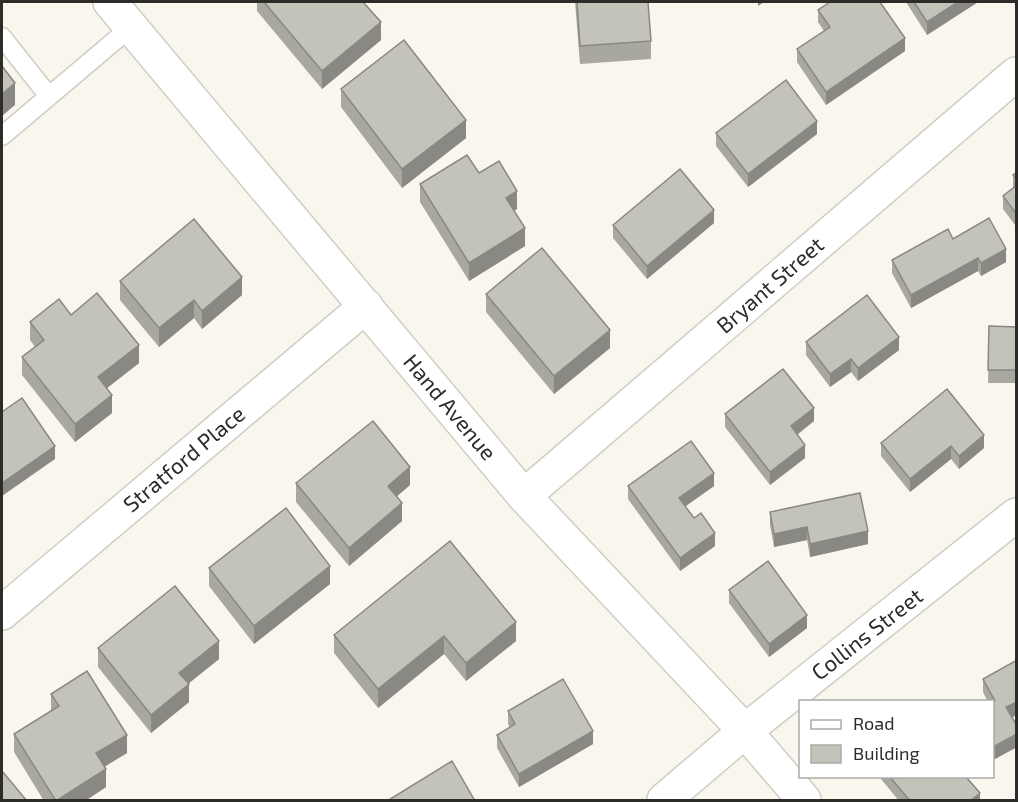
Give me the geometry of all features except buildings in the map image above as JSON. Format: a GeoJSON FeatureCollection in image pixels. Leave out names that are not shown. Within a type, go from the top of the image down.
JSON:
{"type":"FeatureCollection","features":[{"type":"Feature","properties":{"kind":"street","name":"Hand Avenue"},"geometry":{"type":"LineString","coordinates":[[110,2],[524,496],[745,731],[804,801]]}},
{"type":"Feature","properties":{"kind":"street","name":"Bryant Street"},"geometry":{"type":"LineString","coordinates":[[524,496],[1017,74]]}},
{"type":"Feature","properties":{"kind":"street","name":"Stratford Place"},"geometry":{"type":"LineString","coordinates":[[2,613],[366,306]]}},
{"type":"Feature","properties":{"kind":"street","name":"Collins Street"},"geometry":{"type":"LineString","coordinates":[[664,801],[745,731],[1017,515]]}},
{"type":"Feature","properties":{"kind":"lane"},"geometry":{"type":"LineString","coordinates":[[2,136],[131,27]]}},
{"type":"Feature","properties":{"kind":"lane"},"geometry":{"type":"LineString","coordinates":[[2,37],[48,95]]}}]}
